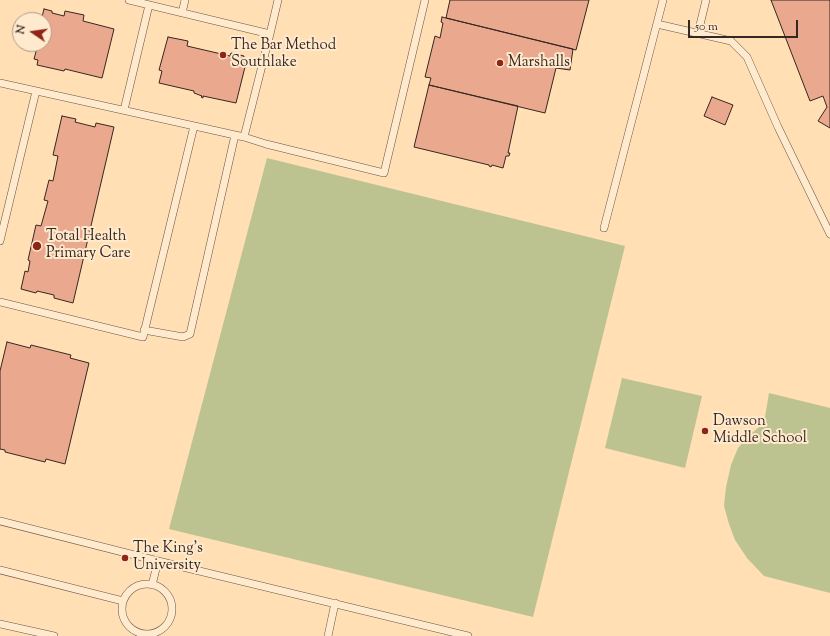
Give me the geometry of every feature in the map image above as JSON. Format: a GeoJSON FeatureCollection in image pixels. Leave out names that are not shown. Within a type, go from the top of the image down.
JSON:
{"type":"FeatureCollection","features":[{"type":"Feature","properties":{"kind":"lane"},"geometry":{"type":"LineString","coordinates":[[129,0],[270,34]]}},
{"type":"Feature","properties":{"kind":"lane"},"geometry":{"type":"LineString","coordinates":[[182,13],[185,0]]}},
{"type":"Feature","properties":{"kind":"lane"},"geometry":{"type":"LineString","coordinates":[[244,137],[278,0]]}},
{"type":"Feature","properties":{"kind":"lane"},"geometry":{"type":"LineString","coordinates":[[0,83],[244,137],[266,144],[384,173],[425,0]]}},
{"type":"Feature","properties":{"kind":"lane"},"geometry":{"type":"LineString","coordinates":[[604,228],[663,0]]}},
{"type":"Feature","properties":{"kind":"lane"},"geometry":{"type":"LineString","coordinates":[[698,33],[706,0]]}},
{"type":"Feature","properties":{"kind":"lane"},"geometry":{"type":"LineString","coordinates":[[124,110],[149,5]]}},
{"type":"Feature","properties":{"kind":"lane"},"geometry":{"type":"LineString","coordinates":[[657,24],[731,41],[747,57],[778,127],[830,234]]}},
{"type":"Feature","properties":{"kind":"lane"},"geometry":{"type":"LineString","coordinates":[[0,241],[36,91]]}},
{"type":"Feature","properties":{"kind":"lane"},"geometry":{"type":"LineString","coordinates":[[0,302],[143,337],[194,126]]}},
{"type":"Feature","properties":{"kind":"lane"},"geometry":{"type":"LineString","coordinates":[[144,330],[183,337],[190,334],[235,135]]}},
{"type":"Feature","properties":{"kind":"lane"},"geometry":{"type":"LineString","coordinates":[[0,521],[468,636]]}},
{"type":"Feature","properties":{"kind":"lane"},"geometry":{"type":"LineString","coordinates":[[152,585],[158,561]]}},
{"type":"Feature","properties":{"kind":"lane"},"geometry":{"type":"LineString","coordinates":[[0,570],[123,601]]}},
{"type":"Feature","properties":{"kind":"lane"},"geometry":{"type":"LineString","coordinates":[[141,585],[152,585],[164,592],[169,598],[171,615],[168,622],[156,632],[139,634],[126,624],[122,609],[123,601],[127,593],[134,588],[141,585]]}},
{"type":"Feature","properties":{"kind":"lane"},"geometry":{"type":"LineString","coordinates":[[328,636],[335,603]]}},
{"type":"Feature","properties":{"kind":"lane"},"geometry":{"type":"LineString","coordinates":[[0,624],[54,636]]}},
{"type":"Feature","properties":{"kind":"lane"},"geometry":{"type":"LineString","coordinates":[[14,636],[16,628]]}},
{"type":"Feature","properties":{"kind":"green space"},"geometry":{"type":"Polygon","coordinates":[[[267,158],[625,246],[533,617],[169,529],[267,158]]]}},
{"type":"Feature","properties":{"kind":"green space"},"geometry":{"type":"Polygon","coordinates":[[[622,378],[702,396],[685,468],[605,448],[622,378]]]}},
{"type":"Feature","properties":{"kind":"green space"},"geometry":{"type":"Polygon","coordinates":[[[769,393],[830,408],[830,593],[764,576],[747,558],[735,540],[729,524],[724,506],[726,487],[731,465],[738,448],[747,437],[764,423],[769,393]]]}},
{"type":"Feature","properties":{"kind":"building"},"geometry":{"type":"Polygon","coordinates":[[[450,0],[589,0],[576,50],[446,18],[450,0]]]}},
{"type":"Feature","properties":{"kind":"building"},"geometry":{"type":"Polygon","coordinates":[[[771,0],[830,0],[830,128],[818,121],[827,107],[823,96],[810,101],[771,0]]]}},
{"type":"Feature","properties":{"kind":"building"},"geometry":{"type":"Polygon","coordinates":[[[44,9],[52,11],[52,12],[43,12],[44,9]]]}},
{"type":"Feature","properties":{"kind":"building"},"geometry":{"type":"Polygon","coordinates":[[[65,11],[84,15],[83,21],[114,29],[102,78],[65,69],[64,71],[37,65],[38,60],[34,59],[36,52],[52,52],[52,13],[64,16],[65,11]]]}},
{"type":"Feature","properties":{"kind":"building","name":"Marshalls"},"geometry":{"type":"Polygon","coordinates":[[[442,17],[573,49],[570,70],[556,68],[545,113],[429,85],[431,78],[425,77],[435,36],[440,38],[443,23],[441,22],[442,17]]]}},
{"type":"Feature","properties":{"kind":"building"},"geometry":{"type":"Polygon","coordinates":[[[168,37],[188,41],[187,46],[230,56],[231,53],[244,56],[243,63],[246,64],[246,67],[236,103],[203,96],[203,98],[201,97],[202,96],[194,93],[194,91],[159,83],[162,71],[159,70],[168,37]]]}},
{"type":"Feature","properties":{"kind":"building"},"geometry":{"type":"Polygon","coordinates":[[[429,85],[518,106],[508,153],[510,153],[509,156],[506,156],[503,168],[492,165],[491,167],[489,165],[414,147],[429,85]]]}},
{"type":"Feature","properties":{"kind":"building"},"geometry":{"type":"Polygon","coordinates":[[[712,97],[733,105],[725,125],[704,116],[712,97]]]}},
{"type":"Feature","properties":{"kind":"building"},"geometry":{"type":"Polygon","coordinates":[[[62,116],[76,119],[75,122],[95,127],[96,123],[114,127],[73,303],[54,298],[54,295],[37,291],[36,293],[21,289],[25,271],[28,272],[30,261],[28,260],[36,225],[41,226],[48,201],[44,200],[49,180],[53,181],[58,156],[53,155],[62,116]]]}},
{"type":"Feature","properties":{"kind":"building"},"geometry":{"type":"Polygon","coordinates":[[[7,342],[30,348],[31,345],[71,355],[70,358],[89,363],[65,464],[46,459],[45,462],[5,452],[5,450],[0,449],[0,371],[7,342]]]}},
{"type":"Feature","properties":{"kind":"place","name":"The Bar Method Southlake"},"geometry":{"type":"Point","coordinates":[223,55]}},
{"type":"Feature","properties":{"kind":"place","name":"Marshalls"},"geometry":{"type":"Point","coordinates":[500,63]}},
{"type":"Feature","properties":{"kind":"place","name":"Total Health Primary Care"},"geometry":{"type":"Point","coordinates":[37,246]}},
{"type":"Feature","properties":{"kind":"place","name":"Dawson Middle School"},"geometry":{"type":"Point","coordinates":[705,431]}},
{"type":"Feature","properties":{"kind":"place","name":"The King’s University"},"geometry":{"type":"Point","coordinates":[125,558]}}]}
